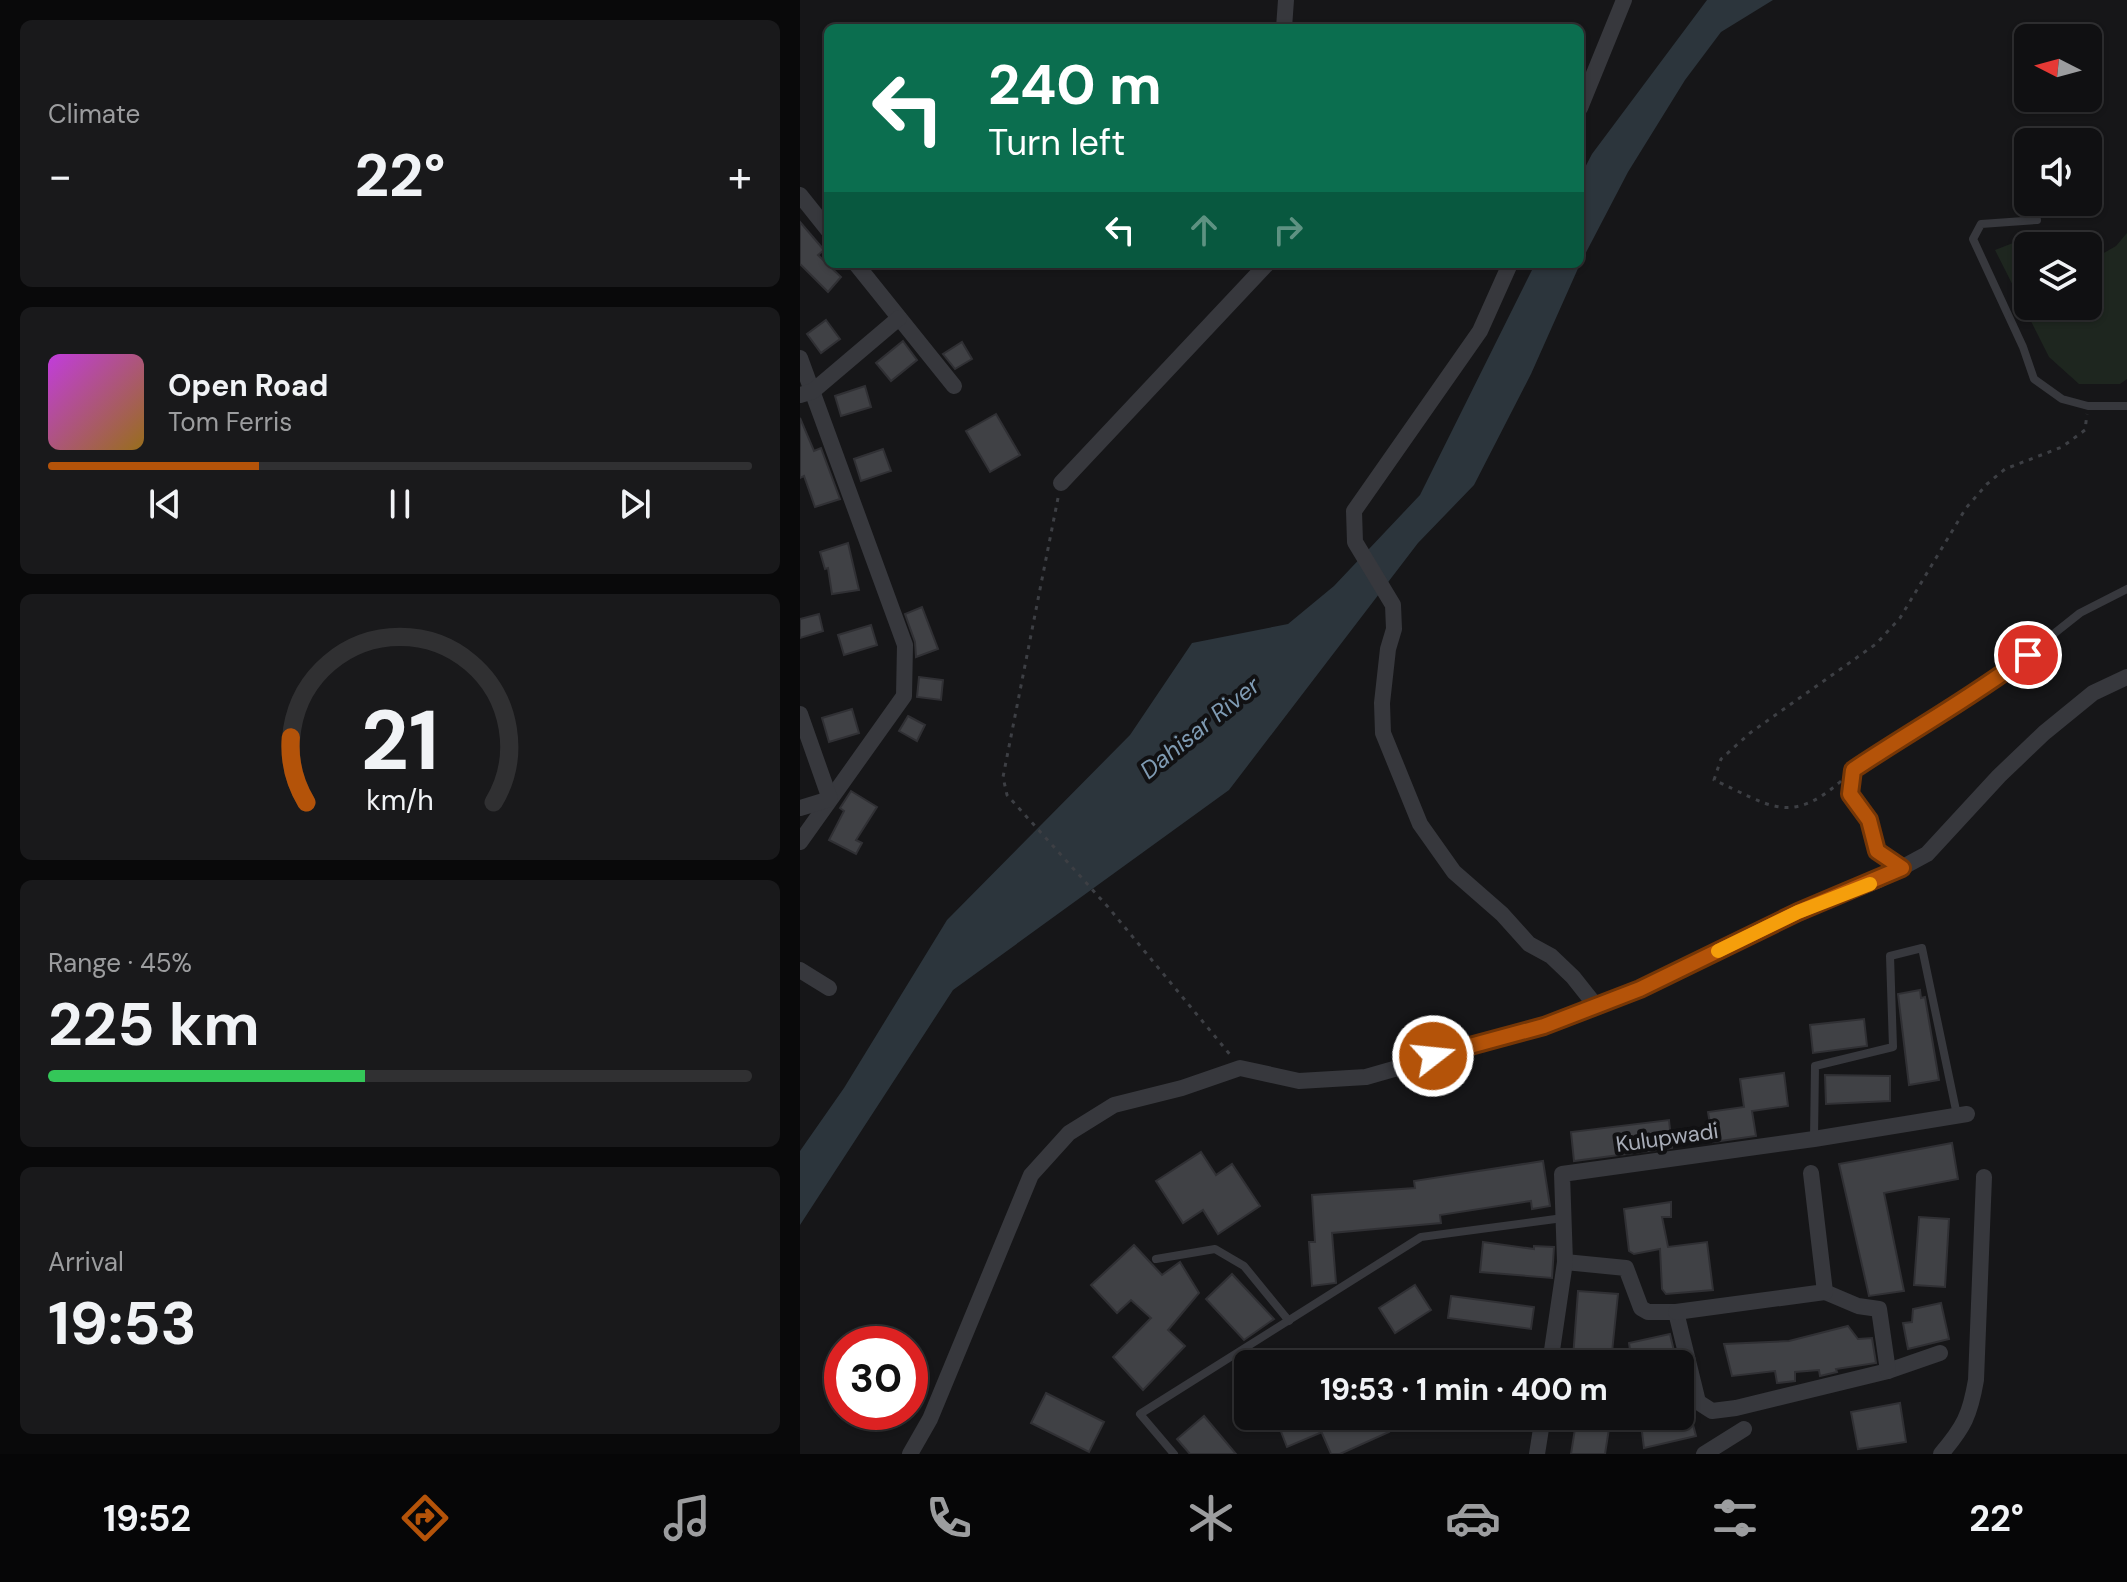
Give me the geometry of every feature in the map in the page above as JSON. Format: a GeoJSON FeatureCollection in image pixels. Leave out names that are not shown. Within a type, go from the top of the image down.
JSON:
{"type":"FeatureCollection","features":[{"type":"Feature","properties":{"kind":"street"},"geometry":{"type":"LineString","coordinates":[[1284,24],[1286,0]]}},
{"type":"Feature","properties":{"kind":"street"},"geometry":{"type":"LineString","coordinates":[[1584,98],[1624,0]]}},
{"type":"Feature","properties":{"kind":"street"},"geometry":{"type":"LineString","coordinates":[[800,195],[824,225]]}},
{"type":"Feature","properties":{"kind":"street"},"geometry":{"type":"LineString","coordinates":[[859,268],[954,386]]}},
{"type":"Feature","properties":{"kind":"street"},"geometry":{"type":"LineString","coordinates":[[1061,483],[1263,268]]}},
{"type":"Feature","properties":{"kind":"street"},"geometry":{"type":"LineString","coordinates":[[1508,268],[1480,331],[1354,511],[1355,542],[1393,605],[1394,629],[1388,649],[1382,703],[1383,733],[1420,824],[1454,872],[1491,903],[1529,944],[1551,956],[1596,1006]]}},
{"type":"Feature","properties":{"kind":"street"},"geometry":{"type":"LineString","coordinates":[[806,393],[899,318]]}},
{"type":"Feature","properties":{"kind":"street"},"geometry":{"type":"LineString","coordinates":[[800,358],[806,393],[905,645],[904,696],[800,842]]}},
{"type":"Feature","properties":{"kind":"street"},"geometry":{"type":"LineString","coordinates":[[910,1454],[930,1419],[1031,1175],[1069,1133],[1114,1105],[1182,1088],[1240,1068],[1299,1081],[1366,1077],[1544,1026],[1640,989],[1798,912],[1902,868],[1927,854],[2044,733],[2093,693],[2127,677]]}},
{"type":"Feature","properties":{"kind":"street"},"geometry":{"type":"LineString","coordinates":[[800,714],[830,799]]}},
{"type":"Feature","properties":{"kind":"street"},"geometry":{"type":"LineString","coordinates":[[800,808],[830,799]]}},
{"type":"Feature","properties":{"kind":"street"},"geometry":{"type":"LineString","coordinates":[[800,970],[829,988]]}},
{"type":"Feature","properties":{"kind":"street","name":"Kulupwadi"},"geometry":{"type":"LineString","coordinates":[[1552,1350],[1565,1262],[1562,1174],[1814,1139],[1962,1114]]}},
{"type":"Feature","properties":{"kind":"street"},"geometry":{"type":"LineString","coordinates":[[1811,1173],[1825,1292]]}},
{"type":"Feature","properties":{"kind":"street"},"geometry":{"type":"LineString","coordinates":[[1941,1454],[1963,1428],[1972,1407],[1976,1380],[1984,1177]]}},
{"type":"Feature","properties":{"kind":"street"},"geometry":{"type":"LineString","coordinates":[[1565,1262],[1626,1268],[1641,1308],[1648,1312],[1676,1312],[1825,1292],[1858,1306],[1879,1309],[1888,1371]]}},
{"type":"Feature","properties":{"kind":"street"},"geometry":{"type":"LineString","coordinates":[[1676,1312],[1698,1402],[1712,1411],[1888,1371],[1940,1353]]}},
{"type":"Feature","properties":{"kind":"street"},"geometry":{"type":"LineString","coordinates":[[1704,1454],[1744,1429]]}},
{"type":"Feature","properties":{"kind":"street"},"geometry":{"type":"LineString","coordinates":[[1537,1454],[1541,1430]]}},
{"type":"Feature","properties":{"kind":"lane"},"geometry":{"type":"LineString","coordinates":[[2037,220],[1981,224],[1973,239],[2023,347],[2034,379],[2062,399],[2088,406],[2127,406]]}},
{"type":"Feature","properties":{"kind":"lane"},"geometry":{"type":"LineString","coordinates":[[1902,868],[1877,851],[1869,820],[1850,794],[1853,770],[1937,715],[1987,687],[2080,613],[2127,589]]}},
{"type":"Feature","properties":{"kind":"lane"},"geometry":{"type":"LineString","coordinates":[[1814,1139],[1815,1066],[1893,1047],[1890,956],[1922,948],[1962,1114]]}},
{"type":"Feature","properties":{"kind":"lane"},"geometry":{"type":"LineString","coordinates":[[1174,1454],[1140,1414],[1421,1237],[1564,1218]]}},
{"type":"Feature","properties":{"kind":"lane"},"geometry":{"type":"LineString","coordinates":[[1156,1259],[1215,1249],[1244,1266],[1289,1321]]}},
{"type":"Feature","properties":{"kind":"path"},"geometry":{"type":"LineString","coordinates":[[1853,770],[1824,796],[1792,809],[1759,803],[1714,780],[1721,759],[1750,733],[1876,644],[1900,618],[1966,508],[1980,492],[2005,469],[2062,447],[2085,430],[2088,406]]}},
{"type":"Feature","properties":{"kind":"path"},"geometry":{"type":"LineString","coordinates":[[1061,483],[1003,777],[1007,795],[1108,907],[1240,1068]]}},
{"type":"Feature","properties":{"kind":"shaded area"},"geometry":{"type":"Polygon","coordinates":[[[2127,233],[2127,379],[2120,384],[2079,384],[2049,357],[2030,320],[2102,320],[2102,254],[2116,246],[2127,233]]]}},
{"type":"Feature","properties":{"kind":"shaded area"},"geometry":{"type":"Polygon","coordinates":[[[2014,243],[2014,288],[1995,250],[2014,243]]]}},
{"type":"Feature","properties":{"kind":"water"},"geometry":{"type":"Polygon","coordinates":[[[1707,0],[1773,0],[1721,32],[1685,80],[1628,172],[1584,256],[1584,169],[1592,154],[1707,0]]]}},
{"type":"Feature","properties":{"kind":"water","name":"Dahisar River"},"geometry":{"type":"Polygon","coordinates":[[[1533,268],[1578,268],[1531,374],[1474,485],[1418,543],[1229,790],[953,990],[800,1225],[800,1151],[844,1088],[947,920],[1130,735],[1192,643],[1288,624],[1334,586],[1420,495],[1533,268]]]}},
{"type":"Feature","properties":{"kind":"building"},"geometry":{"type":"Polygon","coordinates":[[[800,222],[824,250],[818,255],[824,261],[824,268],[832,268],[841,277],[828,292],[800,264],[800,222]]]}},
{"type":"Feature","properties":{"kind":"building"},"geometry":{"type":"Polygon","coordinates":[[[826,320],[840,339],[821,353],[807,334],[826,320]]]}},
{"type":"Feature","properties":{"kind":"building"},"geometry":{"type":"Polygon","coordinates":[[[903,341],[917,360],[891,381],[876,363],[903,341]]]}},
{"type":"Feature","properties":{"kind":"building"},"geometry":{"type":"Polygon","coordinates":[[[962,342],[972,359],[955,369],[943,354],[962,342]]]}},
{"type":"Feature","properties":{"kind":"building"},"geometry":{"type":"Polygon","coordinates":[[[865,386],[871,407],[841,416],[835,396],[865,386]]]}},
{"type":"Feature","properties":{"kind":"building"},"geometry":{"type":"Polygon","coordinates":[[[996,414],[1020,455],[990,472],[966,431],[996,414]]]}},
{"type":"Feature","properties":{"kind":"building"},"geometry":{"type":"Polygon","coordinates":[[[800,418],[814,451],[821,448],[840,499],[815,507],[804,476],[800,478],[800,418]]]}},
{"type":"Feature","properties":{"kind":"building"},"geometry":{"type":"Polygon","coordinates":[[[883,449],[891,471],[861,481],[854,459],[883,449]]]}},
{"type":"Feature","properties":{"kind":"building"},"geometry":{"type":"Polygon","coordinates":[[[848,543],[859,590],[832,594],[828,568],[825,569],[820,552],[848,543]]]}},
{"type":"Feature","properties":{"kind":"building"},"geometry":{"type":"Polygon","coordinates":[[[922,607],[938,649],[916,657],[915,642],[905,614],[922,607]]]}},
{"type":"Feature","properties":{"kind":"building"},"geometry":{"type":"Polygon","coordinates":[[[819,614],[823,631],[800,638],[800,619],[819,614]]]}},
{"type":"Feature","properties":{"kind":"building"},"geometry":{"type":"Polygon","coordinates":[[[871,625],[877,645],[844,655],[838,635],[871,625]]]}},
{"type":"Feature","properties":{"kind":"building"},"geometry":{"type":"Polygon","coordinates":[[[919,677],[943,680],[941,700],[917,697],[919,677]]]}},
{"type":"Feature","properties":{"kind":"building"},"geometry":{"type":"Polygon","coordinates":[[[852,709],[859,733],[829,742],[822,718],[852,709]]]}},
{"type":"Feature","properties":{"kind":"building"},"geometry":{"type":"Polygon","coordinates":[[[908,716],[925,725],[917,741],[899,731],[908,716]]]}},
{"type":"Feature","properties":{"kind":"building"},"geometry":{"type":"Polygon","coordinates":[[[851,791],[877,807],[856,840],[862,843],[856,854],[829,840],[844,811],[840,808],[851,791]]]}},
{"type":"Feature","properties":{"kind":"building"},"geometry":{"type":"Polygon","coordinates":[[[1920,990],[1921,998],[1925,997],[1939,1080],[1909,1085],[1898,994],[1920,990]]]}},
{"type":"Feature","properties":{"kind":"building"},"geometry":{"type":"Polygon","coordinates":[[[1864,1019],[1867,1046],[1813,1053],[1810,1025],[1864,1019]]]}},
{"type":"Feature","properties":{"kind":"building"},"geometry":{"type":"Polygon","coordinates":[[[1784,1073],[1788,1106],[1752,1111],[1756,1136],[1713,1142],[1708,1112],[1744,1107],[1740,1079],[1784,1073]]]}},
{"type":"Feature","properties":{"kind":"building"},"geometry":{"type":"Polygon","coordinates":[[[1825,1075],[1890,1076],[1890,1101],[1826,1104],[1825,1075]]]}},
{"type":"Feature","properties":{"kind":"building"},"geometry":{"type":"Polygon","coordinates":[[[1669,1120],[1672,1148],[1574,1161],[1571,1132],[1669,1120]]]}},
{"type":"Feature","properties":{"kind":"building"},"geometry":{"type":"Polygon","coordinates":[[[1952,1143],[1958,1179],[1884,1193],[1904,1291],[1869,1296],[1839,1164],[1952,1143]]]}},
{"type":"Feature","properties":{"kind":"building"},"geometry":{"type":"Polygon","coordinates":[[[1201,1152],[1216,1175],[1232,1164],[1260,1206],[1218,1234],[1203,1210],[1183,1223],[1156,1181],[1201,1152]]]}},
{"type":"Feature","properties":{"kind":"building"},"geometry":{"type":"Polygon","coordinates":[[[1543,1161],[1550,1206],[1532,1209],[1531,1201],[1440,1215],[1441,1223],[1332,1233],[1336,1283],[1312,1286],[1309,1242],[1315,1242],[1312,1195],[1415,1188],[1414,1181],[1543,1161]]]}},
{"type":"Feature","properties":{"kind":"building"},"geometry":{"type":"Polygon","coordinates":[[[1671,1202],[1671,1217],[1662,1217],[1668,1247],[1707,1242],[1713,1290],[1666,1294],[1662,1289],[1660,1249],[1634,1254],[1629,1251],[1624,1209],[1671,1202]]]}},
{"type":"Feature","properties":{"kind":"building"},"geometry":{"type":"Polygon","coordinates":[[[1919,1217],[1949,1219],[1945,1287],[1914,1285],[1919,1217]]]}},
{"type":"Feature","properties":{"kind":"building"},"geometry":{"type":"Polygon","coordinates":[[[1483,1242],[1534,1249],[1534,1246],[1554,1247],[1552,1278],[1480,1272],[1483,1242]]]}},
{"type":"Feature","properties":{"kind":"building"},"geometry":{"type":"Polygon","coordinates":[[[1134,1245],[1162,1275],[1180,1262],[1199,1293],[1168,1330],[1185,1346],[1143,1390],[1113,1357],[1151,1318],[1131,1300],[1117,1313],[1091,1285],[1134,1245]]]}},
{"type":"Feature","properties":{"kind":"building"},"geometry":{"type":"Polygon","coordinates":[[[1232,1274],[1274,1319],[1244,1340],[1206,1299],[1232,1274]]]}},
{"type":"Feature","properties":{"kind":"building"},"geometry":{"type":"Polygon","coordinates":[[[1415,1285],[1431,1310],[1395,1333],[1379,1308],[1415,1285]]]}},
{"type":"Feature","properties":{"kind":"building"},"geometry":{"type":"Polygon","coordinates":[[[1578,1291],[1618,1294],[1612,1350],[1574,1350],[1578,1291]]]}},
{"type":"Feature","properties":{"kind":"building"},"geometry":{"type":"Polygon","coordinates":[[[1451,1296],[1534,1307],[1531,1329],[1448,1318],[1451,1296]]]}},
{"type":"Feature","properties":{"kind":"building"},"geometry":{"type":"Polygon","coordinates":[[[1941,1303],[1949,1339],[1908,1349],[1903,1323],[1912,1322],[1913,1309],[1941,1303]]]}},
{"type":"Feature","properties":{"kind":"building"},"geometry":{"type":"Polygon","coordinates":[[[1848,1326],[1858,1339],[1872,1338],[1876,1363],[1836,1369],[1837,1372],[1820,1376],[1819,1370],[1795,1372],[1795,1381],[1777,1383],[1775,1371],[1732,1376],[1724,1344],[1789,1341],[1848,1326]]]}},
{"type":"Feature","properties":{"kind":"building"},"geometry":{"type":"Polygon","coordinates":[[[1670,1334],[1674,1350],[1630,1350],[1629,1343],[1670,1334]]]}},
{"type":"Feature","properties":{"kind":"building"},"geometry":{"type":"Polygon","coordinates":[[[1046,1393],[1104,1422],[1089,1452],[1031,1423],[1046,1393]]]}},
{"type":"Feature","properties":{"kind":"building"},"geometry":{"type":"Polygon","coordinates":[[[1900,1403],[1906,1442],[1858,1449],[1851,1412],[1900,1403]]]}},
{"type":"Feature","properties":{"kind":"building"},"geometry":{"type":"Polygon","coordinates":[[[1204,1416],[1236,1454],[1190,1454],[1177,1439],[1204,1416]]]}},
{"type":"Feature","properties":{"kind":"building"},"geometry":{"type":"Polygon","coordinates":[[[1694,1428],[1696,1436],[1644,1448],[1642,1430],[1694,1428]]]}},
{"type":"Feature","properties":{"kind":"building"},"geometry":{"type":"Polygon","coordinates":[[[1280,1430],[1319,1430],[1320,1433],[1287,1447],[1280,1430]]]}},
{"type":"Feature","properties":{"kind":"building"},"geometry":{"type":"Polygon","coordinates":[[[1321,1430],[1389,1432],[1340,1454],[1331,1454],[1321,1430]]]}},
{"type":"Feature","properties":{"kind":"building"},"geometry":{"type":"Polygon","coordinates":[[[1575,1430],[1609,1430],[1605,1454],[1571,1454],[1575,1430]]]}},
{"type":"Feature","properties":{"kind":"slow traffic"},"geometry":{"type":"LineString","coordinates":[[1718,951],[1798,912],[1870,884]]}},
{"type":"Feature","properties":{"kind":"route"},"geometry":{"type":"LineString","coordinates":[[1433,1056],[1544,1026],[1640,989],[1798,912],[1902,868],[1877,851],[1869,820],[1850,794],[1853,770],[1937,715],[1987,687],[2028,655]]}}]}
